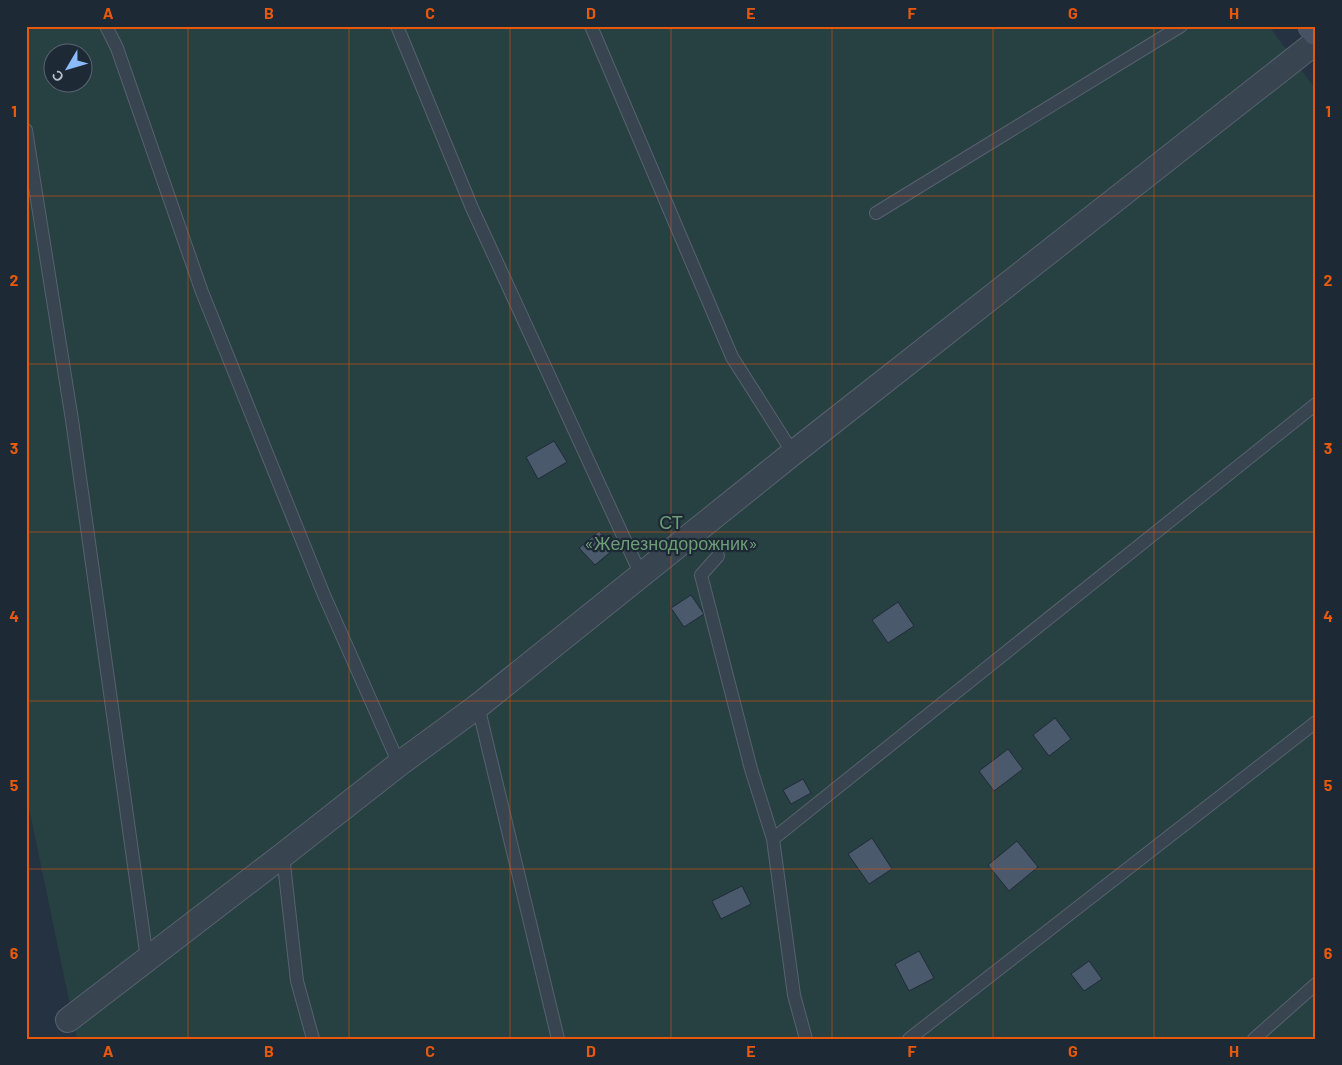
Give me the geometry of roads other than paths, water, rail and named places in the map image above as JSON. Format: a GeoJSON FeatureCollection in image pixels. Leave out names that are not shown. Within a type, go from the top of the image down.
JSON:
{"type":"FeatureCollection","features":[{"type":"Feature","properties":{"kind":"street"},"geometry":{"type":"LineString","coordinates":[[1312,26],[1316,31]]}},
{"type":"Feature","properties":{"kind":"street"},"geometry":{"type":"LineString","coordinates":[[68,1020],[283,856],[399,764],[478,706],[792,453],[1316,42]]}},
{"type":"Feature","properties":{"kind":"lane"},"geometry":{"type":"LineString","coordinates":[[106,26],[117,48],[202,292],[324,595],[399,764]]}},
{"type":"Feature","properties":{"kind":"lane"},"geometry":{"type":"LineString","coordinates":[[397,26],[472,208],[641,575]]}},
{"type":"Feature","properties":{"kind":"lane"},"geometry":{"type":"LineString","coordinates":[[591,26],[732,356],[792,453]]}},
{"type":"Feature","properties":{"kind":"lane"},"geometry":{"type":"LineString","coordinates":[[876,213],[1181,26]]}},
{"type":"Feature","properties":{"kind":"lane"},"geometry":{"type":"LineString","coordinates":[[26,130],[72,420],[147,960]]}},
{"type":"Feature","properties":{"kind":"lane"},"geometry":{"type":"LineString","coordinates":[[773,839],[1316,404]]}},
{"type":"Feature","properties":{"kind":"lane"},"geometry":{"type":"LineString","coordinates":[[718,556],[700,576],[751,769],[773,839],[794,995],[806,1039]]}},
{"type":"Feature","properties":{"kind":"lane"},"geometry":{"type":"LineString","coordinates":[[478,706],[558,1039]]}},
{"type":"Feature","properties":{"kind":"lane"},"geometry":{"type":"LineString","coordinates":[[909,1039],[1316,722]]}},
{"type":"Feature","properties":{"kind":"lane"},"geometry":{"type":"LineString","coordinates":[[283,856],[296,981],[313,1039]]}},
{"type":"Feature","properties":{"kind":"lane"},"geometry":{"type":"LineString","coordinates":[[1254,1039],[1316,984]]}},
{"type":"Feature","properties":{"kind":"park label","name":"СТ «Железнодорожник»"},"geometry":{"type":"Point","coordinates":[671,532]}}]}
